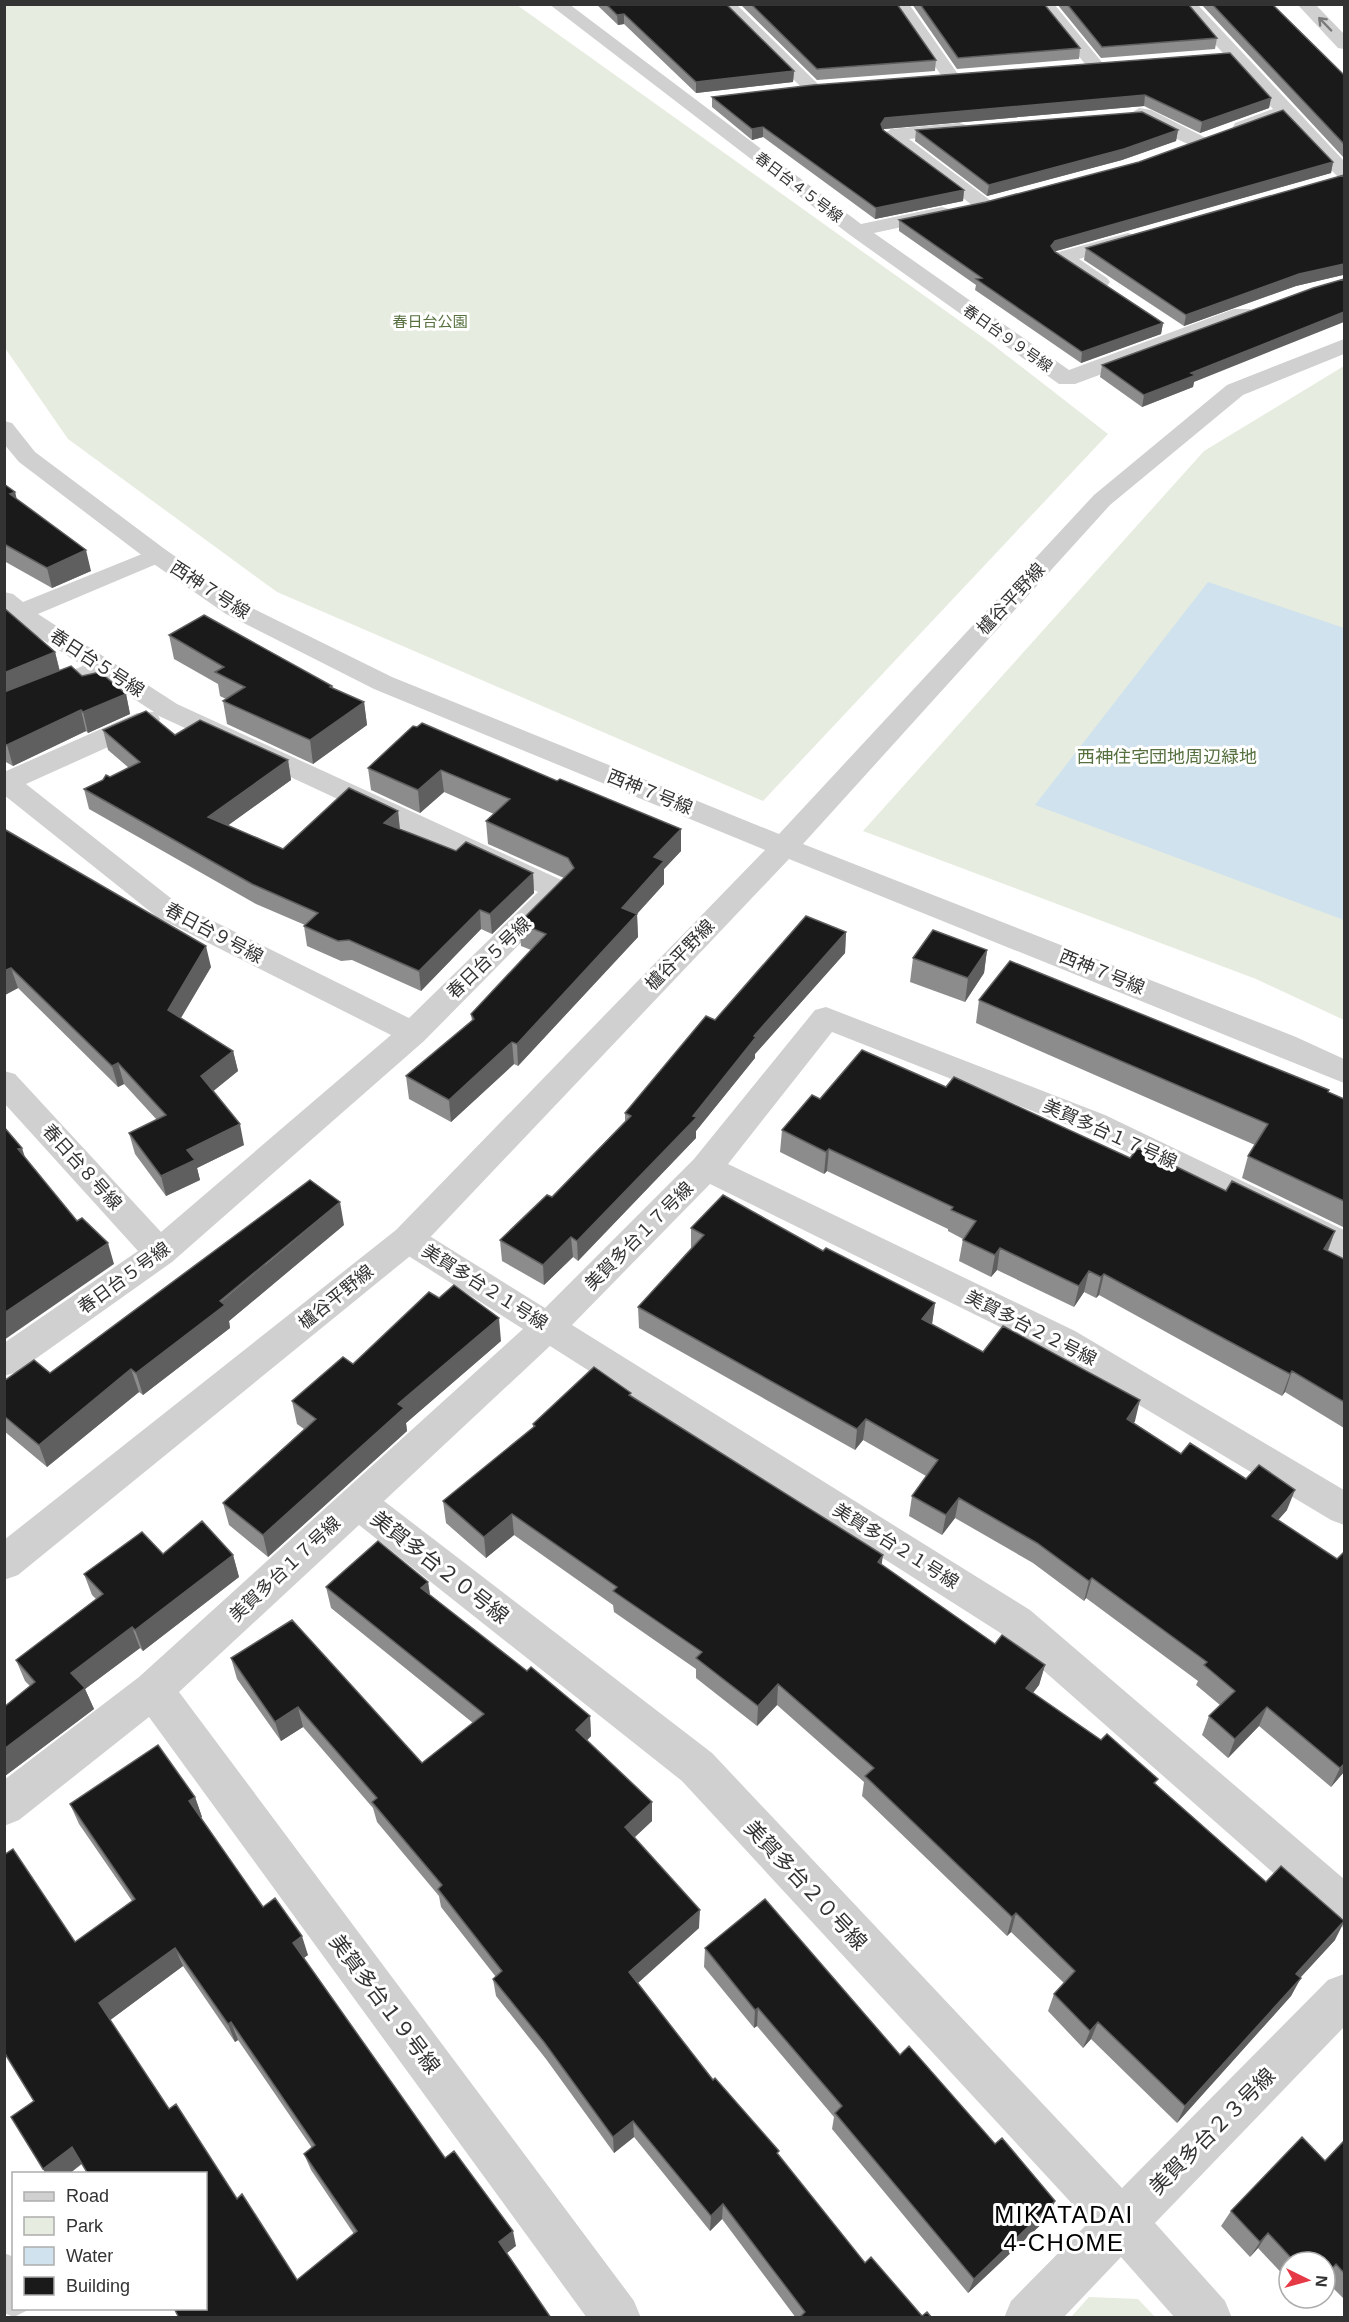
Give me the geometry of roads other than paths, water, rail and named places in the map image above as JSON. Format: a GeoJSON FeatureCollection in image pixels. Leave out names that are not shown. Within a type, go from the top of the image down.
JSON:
{"type":"FeatureCollection","features":[{"type":"Feature","properties":{"kind":"street","name":"春日台４５号線"},"geometry":{"type":"LineString","coordinates":[[557,4],[857,231],[1006,199]]}},
{"type":"Feature","properties":{"kind":"street"},"geometry":{"type":"LineString","coordinates":[[726,4],[812,88]]}},
{"type":"Feature","properties":{"kind":"street"},"geometry":{"type":"LineString","coordinates":[[900,4],[951,77]]}},
{"type":"Feature","properties":{"kind":"street"},"geometry":{"type":"LineString","coordinates":[[1045,4],[1095,65]]}},
{"type":"Feature","properties":{"kind":"street"},"geometry":{"type":"LineString","coordinates":[[1187,4],[1344,172]]}},
{"type":"Feature","properties":{"kind":"street"},"geometry":{"type":"LineString","coordinates":[[1305,4],[1344,44]]}},
{"type":"Feature","properties":{"kind":"street"},"geometry":{"type":"LineString","coordinates":[[1211,57],[1234,55]]}},
{"type":"Feature","properties":{"kind":"street"},"geometry":{"type":"LineString","coordinates":[[1073,67],[1118,63]]}},
{"type":"Feature","properties":{"kind":"street"},"geometry":{"type":"LineString","coordinates":[[928,79],[973,75]]}},
{"type":"Feature","properties":{"kind":"street"},"geometry":{"type":"LineString","coordinates":[[790,91],[836,86]]}},
{"type":"Feature","properties":{"kind":"street"},"geometry":{"type":"LineString","coordinates":[[687,102],[710,100]]}},
{"type":"Feature","properties":{"kind":"street"},"geometry":{"type":"LineString","coordinates":[[1170,152],[1285,111]]}},
{"type":"Feature","properties":{"kind":"street"},"geometry":{"type":"LineString","coordinates":[[1121,116],[1144,114],[1199,142]]}},
{"type":"Feature","properties":{"kind":"street"},"geometry":{"type":"LineString","coordinates":[[983,127],[891,135],[984,205]]}},
{"type":"Feature","properties":{"kind":"street"},"geometry":{"type":"LineString","coordinates":[[1322,184],[1344,178]]}},
{"type":"Feature","properties":{"kind":"street","name":"春日台９９号線"},"geometry":{"type":"LineString","coordinates":[[857,231],[1067,380],[1259,308]]}},
{"type":"Feature","properties":{"kind":"street"},"geometry":{"type":"LineString","coordinates":[[1112,290],[1062,257],[1153,232]]}},
{"type":"Feature","properties":{"kind":"street"},"geometry":{"type":"LineString","coordinates":[[1162,323],[1181,336]]}},
{"type":"Feature","properties":{"kind":"street","name":"櫨谷平野線"},"geometry":{"type":"LineString","coordinates":[[4,1563],[408,1239],[783,847],[1102,500],[1235,390],[1344,346]]}},
{"type":"Feature","properties":{"kind":"street","name":"西神７号線"},"geometry":{"type":"LineString","coordinates":[[4,428],[27,457],[157,555],[235,609],[383,683],[783,847],[1285,1045],[1344,1072]]}},
{"type":"Feature","properties":{"kind":"street","name":"春日台５号線"},"geometry":{"type":"LineString","coordinates":[[10,610],[157,555]]}},
{"type":"Feature","properties":{"kind":"street","name":"春日台５号線"},"geometry":{"type":"LineString","coordinates":[[4,1362],[160,1253],[412,1033],[558,890],[168,710],[10,610]]}},
{"type":"Feature","properties":{"kind":"street"},"geometry":{"type":"LineString","coordinates":[[4,707],[100,666]]}},
{"type":"Feature","properties":{"kind":"street"},"geometry":{"type":"LineString","coordinates":[[5,783],[168,710]]}},
{"type":"Feature","properties":{"kind":"street","name":"春日台９号線"},"geometry":{"type":"LineString","coordinates":[[5,783],[167,910],[412,1033]]}},
{"type":"Feature","properties":{"kind":"street","name":"美賀多台１７号線"},"geometry":{"type":"LineString","coordinates":[[4,1806],[153,1690],[548,1327],[706,1168],[826,1018],[1094,1123],[1344,1245]]}},
{"type":"Feature","properties":{"kind":"street","name":"春日台８号線"},"geometry":{"type":"LineString","coordinates":[[4,1082],[160,1253]]}},
{"type":"Feature","properties":{"kind":"street","name":"美賀多台２２号線"},"geometry":{"type":"LineString","coordinates":[[706,1168],[1062,1341],[1344,1509]]}},
{"type":"Feature","properties":{"kind":"street","name":"美賀多台２１号線"},"geometry":{"type":"LineString","coordinates":[[408,1239],[1016,1622],[1344,1906]]}},
{"type":"Feature","properties":{"kind":"street","name":"美賀多台２０号線"},"geometry":{"type":"LineString","coordinates":[[358,1502],[697,1767],[1122,2222],[1208,2318]]}},
{"type":"Feature","properties":{"kind":"street","name":"美賀多台１９号線"},"geometry":{"type":"LineString","coordinates":[[153,1690],[617,2318]]}},
{"type":"Feature","properties":{"kind":"street","name":"美賀多台２３号線"},"geometry":{"type":"LineString","coordinates":[[1028,2318],[1344,1996]]}},
{"type":"Feature","properties":{"kind":"street"},"geometry":{"type":"LineString","coordinates":[[4,2277],[12,2290]]}},
{"type":"Feature","properties":{"kind":"water"},"geometry":{"type":"Polygon","coordinates":[[[1208,582],[1344,628],[1344,920],[1035,805],[1208,582]]]}},
{"type":"Feature","properties":{"kind":"district","name":"MIKATADAI 4-CHOME"},"geometry":{"type":"Point","coordinates":[1064,2228]}},
{"type":"Feature","properties":{"kind":"park label","name":"春日台公園"},"geometry":{"type":"Point","coordinates":[430,321]}},
{"type":"Feature","properties":{"kind":"park label","name":"西神住宅団地周辺緑地"},"geometry":{"type":"Point","coordinates":[1167,757]}}]}
